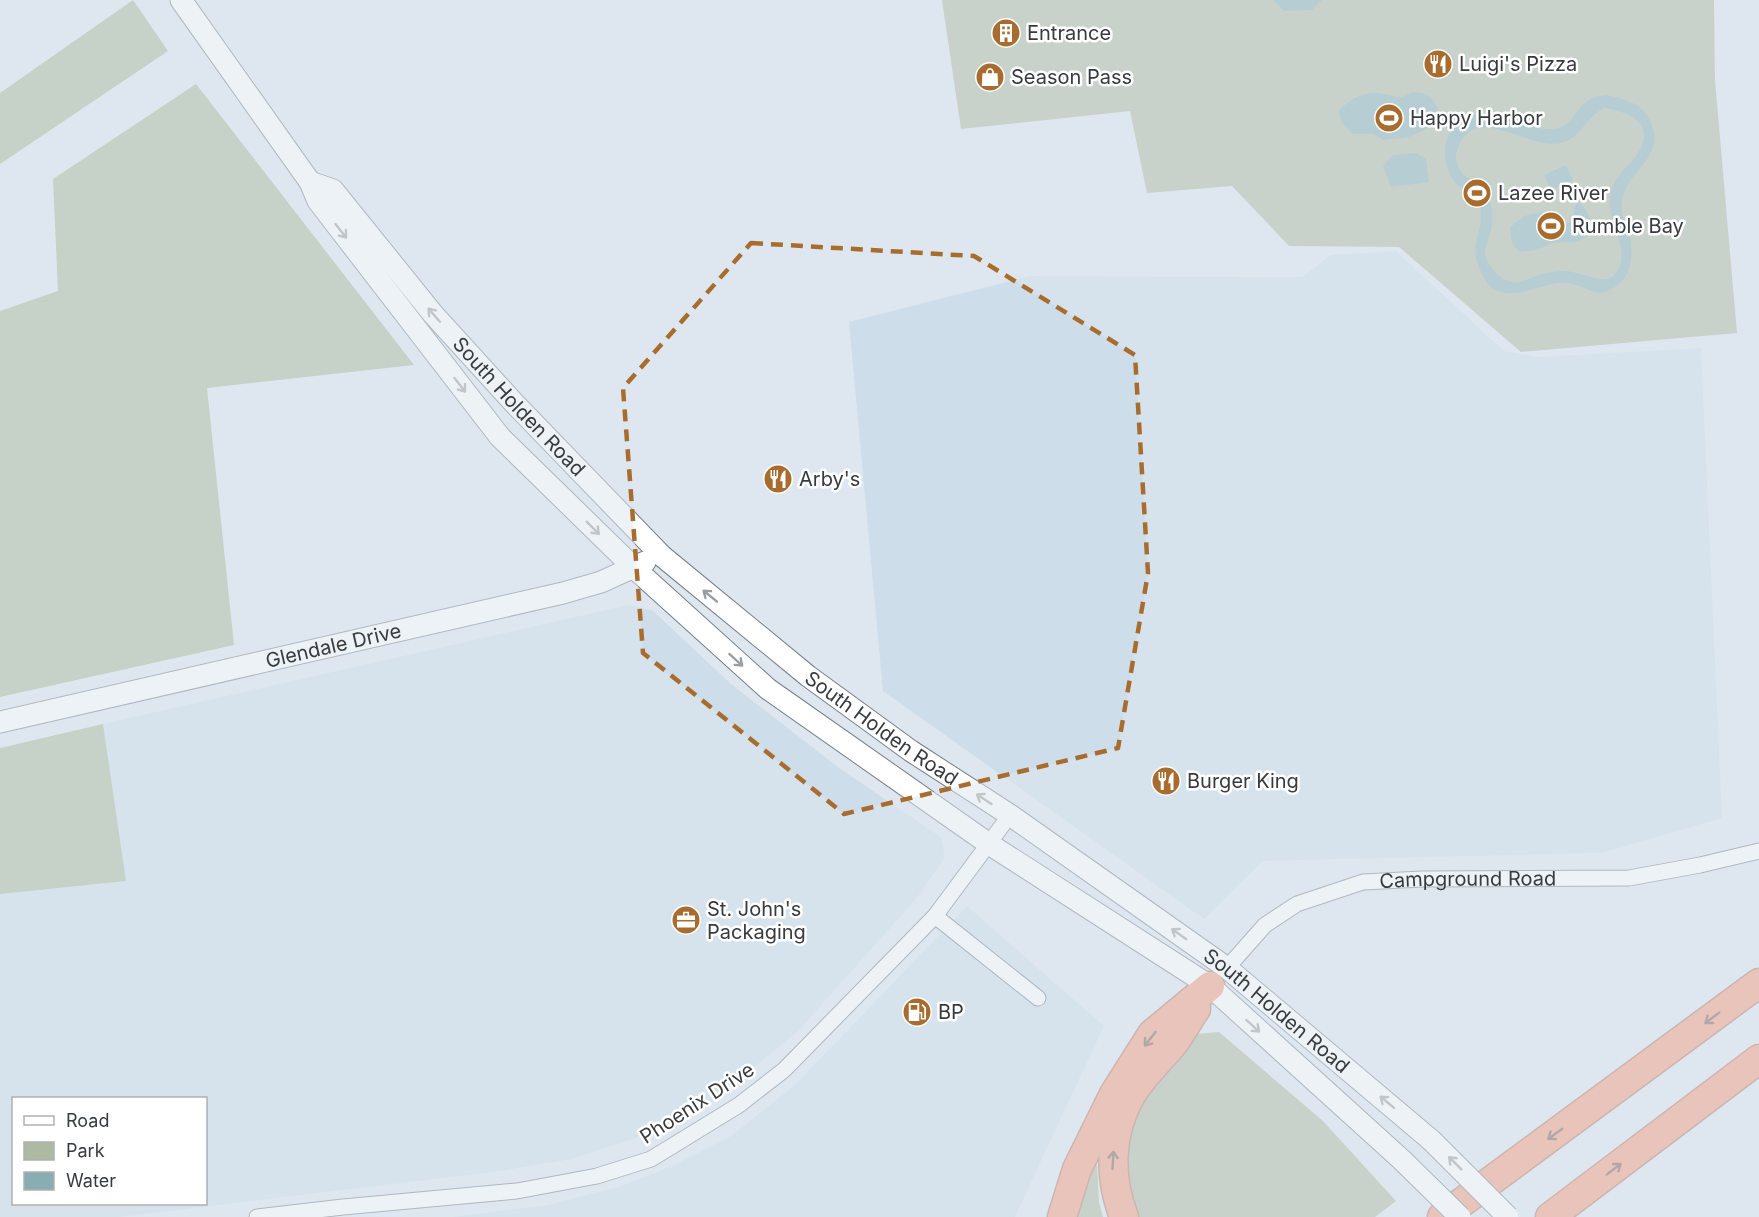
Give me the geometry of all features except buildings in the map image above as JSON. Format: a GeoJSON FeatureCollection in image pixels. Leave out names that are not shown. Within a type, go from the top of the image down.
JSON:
{"type":"FeatureCollection","features":[{"type":"Feature","properties":{"kind":"highway"},"geometry":{"type":"LineString","coordinates":[[1062,1217],[1077,1169],[1120,1084],[1152,1034],[1218,977]]}},
{"type":"Feature","properties":{"kind":"highway"},"geometry":{"type":"LineString","coordinates":[[1124,1217],[1118,1202],[1113,1173],[1113,1156],[1119,1121],[1131,1096],[1175,1042],[1218,977]]}},
{"type":"Feature","properties":{"kind":"highway"},"geometry":{"type":"LineString","coordinates":[[1442,1217],[1759,983]]}},
{"type":"Feature","properties":{"kind":"highway"},"geometry":{"type":"LineString","coordinates":[[1550,1217],[1759,1059]]}},
{"type":"Feature","properties":{"kind":"street","name":"South Holden Road"},"geometry":{"type":"LineString","coordinates":[[181,0],[310,182],[318,201],[500,437],[633,567],[768,689],[989,844],[1218,977],[1460,1217]]}},
{"type":"Feature","properties":{"kind":"street","name":"South Holden Road"},"geometry":{"type":"LineString","coordinates":[[310,182],[333,190],[433,314],[514,403],[662,556],[808,676],[911,751],[1010,815],[1431,1140],[1508,1217]]}},
{"type":"Feature","properties":{"kind":"street","name":"Glendale Drive"},"geometry":{"type":"LineString","coordinates":[[0,722],[563,593],[601,582],[662,556]]}},
{"type":"Feature","properties":{"kind":"street","name":"Phoenix Drive"},"geometry":{"type":"LineString","coordinates":[[257,1217],[517,1191],[597,1176],[651,1159],[739,1105],[784,1070],[935,916],[1010,815]]}},
{"type":"Feature","properties":{"kind":"street","name":"Campground Road"},"geometry":{"type":"LineString","coordinates":[[1218,977],[1265,925],[1297,904],[1362,882],[1422,879],[1629,878],[1700,866],[1759,851]]}},
{"type":"Feature","properties":{"kind":"street"},"geometry":{"type":"LineString","coordinates":[[935,916],[1038,998]]}},
{"type":"Feature","properties":{"kind":"highlighted area"},"geometry":{"type":"Polygon","coordinates":[[[751,243],[974,256],[1135,355],[1148,573],[1118,748],[844,814],[643,653],[623,388],[751,243]]]}},
{"type":"Feature","properties":{"kind":"shaded area"},"geometry":{"type":"Polygon","coordinates":[[[1396,251],[1504,351],[1538,357],[1701,348],[1722,818],[1602,853],[1263,861],[1204,919],[883,691],[849,322],[1031,276],[1302,277],[1331,255],[1396,251]]]}},
{"type":"Feature","properties":{"kind":"shaded area"},"geometry":{"type":"Polygon","coordinates":[[[628,605],[653,611],[731,684],[839,768],[941,837],[945,857],[917,898],[798,1031],[713,1101],[636,1138],[572,1159],[501,1171],[120,1217],[0,1217],[0,894],[126,881],[103,724],[628,605]]]}},
{"type":"Feature","properties":{"kind":"shaded area"},"geometry":{"type":"Polygon","coordinates":[[[967,906],[1104,1026],[1015,1217],[452,1217],[548,1205],[621,1186],[674,1165],[731,1136],[795,1085],[967,906]]]}},
{"type":"Feature","properties":{"kind":"green space"},"geometry":{"type":"Polygon","coordinates":[[[133,0],[168,51],[0,164],[0,93],[133,0]]]}},
{"type":"Feature","properties":{"kind":"green space"},"geometry":{"type":"Polygon","coordinates":[[[942,0],[1714,0],[1715,80],[1737,333],[1521,352],[1399,247],[1289,246],[1232,186],[1147,193],[1130,111],[961,129],[942,0]]]}},
{"type":"Feature","properties":{"kind":"green space"},"geometry":{"type":"Polygon","coordinates":[[[196,84],[414,365],[207,388],[234,645],[0,697],[0,311],[58,291],[53,179],[196,84]]]}},
{"type":"Feature","properties":{"kind":"green space"},"geometry":{"type":"Polygon","coordinates":[[[103,724],[126,881],[0,894],[0,748],[103,724]]]}},
{"type":"Feature","properties":{"kind":"green space"},"geometry":{"type":"Polygon","coordinates":[[[1219,1032],[1323,1121],[1396,1201],[1375,1217],[1135,1217],[1123,1162],[1131,1124],[1149,1094],[1195,1034],[1219,1032]]]}},
{"type":"Feature","properties":{"kind":"green space"},"geometry":{"type":"Polygon","coordinates":[[[1091,1162],[1097,1163],[1099,1202],[1103,1217],[1069,1217],[1091,1162]]]}},
{"type":"Feature","properties":{"kind":"water"},"geometry":{"type":"Polygon","coordinates":[[[1273,0],[1322,0],[1312,10],[1284,11],[1273,0]]]}},
{"type":"Feature","properties":{"kind":"water","name":"Happy Harbor"},"geometry":{"type":"Polygon","coordinates":[[[1412,92],[1423,93],[1430,97],[1436,104],[1440,115],[1431,127],[1409,137],[1384,140],[1373,134],[1353,134],[1341,122],[1339,110],[1359,96],[1377,93],[1401,97],[1412,92]]]}},
{"type":"Feature","properties":{"kind":"water","name":"Lazee River"},"geometry":{"type":"Polygon","coordinates":[[[1607,95],[1635,104],[1640,108],[1649,119],[1654,134],[1654,145],[1651,152],[1629,182],[1622,202],[1631,244],[1629,270],[1617,286],[1604,292],[1594,292],[1569,283],[1548,285],[1516,293],[1497,290],[1488,284],[1477,262],[1476,245],[1481,215],[1480,206],[1475,197],[1455,183],[1451,177],[1445,150],[1448,136],[1461,120],[1473,115],[1485,114],[1539,128],[1559,128],[1569,123],[1588,100],[1607,95]],[[1604,108],[1572,138],[1554,144],[1495,129],[1482,128],[1470,131],[1461,141],[1456,153],[1458,166],[1485,192],[1491,204],[1492,225],[1485,256],[1496,274],[1512,282],[1519,282],[1546,273],[1564,271],[1608,279],[1618,270],[1622,253],[1610,208],[1611,191],[1643,144],[1644,135],[1642,127],[1631,116],[1604,108]]]}},
{"type":"Feature","properties":{"kind":"water"},"geometry":{"type":"Polygon","coordinates":[[[1416,153],[1426,159],[1429,182],[1391,187],[1383,166],[1393,155],[1416,153]]]}},
{"type":"Feature","properties":{"kind":"water"},"geometry":{"type":"Polygon","coordinates":[[[1566,165],[1573,180],[1551,190],[1544,175],[1566,165]]]}},
{"type":"Feature","properties":{"kind":"water","name":"Rumble Bay"},"geometry":{"type":"Polygon","coordinates":[[[1578,201],[1586,210],[1591,221],[1590,232],[1587,236],[1578,241],[1553,243],[1533,251],[1521,252],[1515,247],[1510,227],[1524,216],[1547,211],[1555,225],[1569,223],[1578,201]]]}},
{"type":"Feature","properties":{"kind":"place","name":"Entrance"},"geometry":{"type":"Point","coordinates":[1006,33]}},
{"type":"Feature","properties":{"kind":"place","name":"Luigi's Pizza"},"geometry":{"type":"Point","coordinates":[1438,64]}},
{"type":"Feature","properties":{"kind":"place","name":"Season Pass"},"geometry":{"type":"Point","coordinates":[990,77]}},
{"type":"Feature","properties":{"kind":"place","name":"Happy Harbor"},"geometry":{"type":"Point","coordinates":[1389,118]}},
{"type":"Feature","properties":{"kind":"place","name":"Lazee River"},"geometry":{"type":"Point","coordinates":[1477,193]}},
{"type":"Feature","properties":{"kind":"place","name":"Rumble Bay"},"geometry":{"type":"Point","coordinates":[1551,226]}},
{"type":"Feature","properties":{"kind":"place","name":"Arby's"},"geometry":{"type":"Point","coordinates":[778,479]}},
{"type":"Feature","properties":{"kind":"place","name":"Burger King"},"geometry":{"type":"Point","coordinates":[1166,781]}},
{"type":"Feature","properties":{"kind":"place","name":"St. John's Packaging"},"geometry":{"type":"Point","coordinates":[686,920]}},
{"type":"Feature","properties":{"kind":"place","name":"BP"},"geometry":{"type":"Point","coordinates":[917,1012]}}]}
